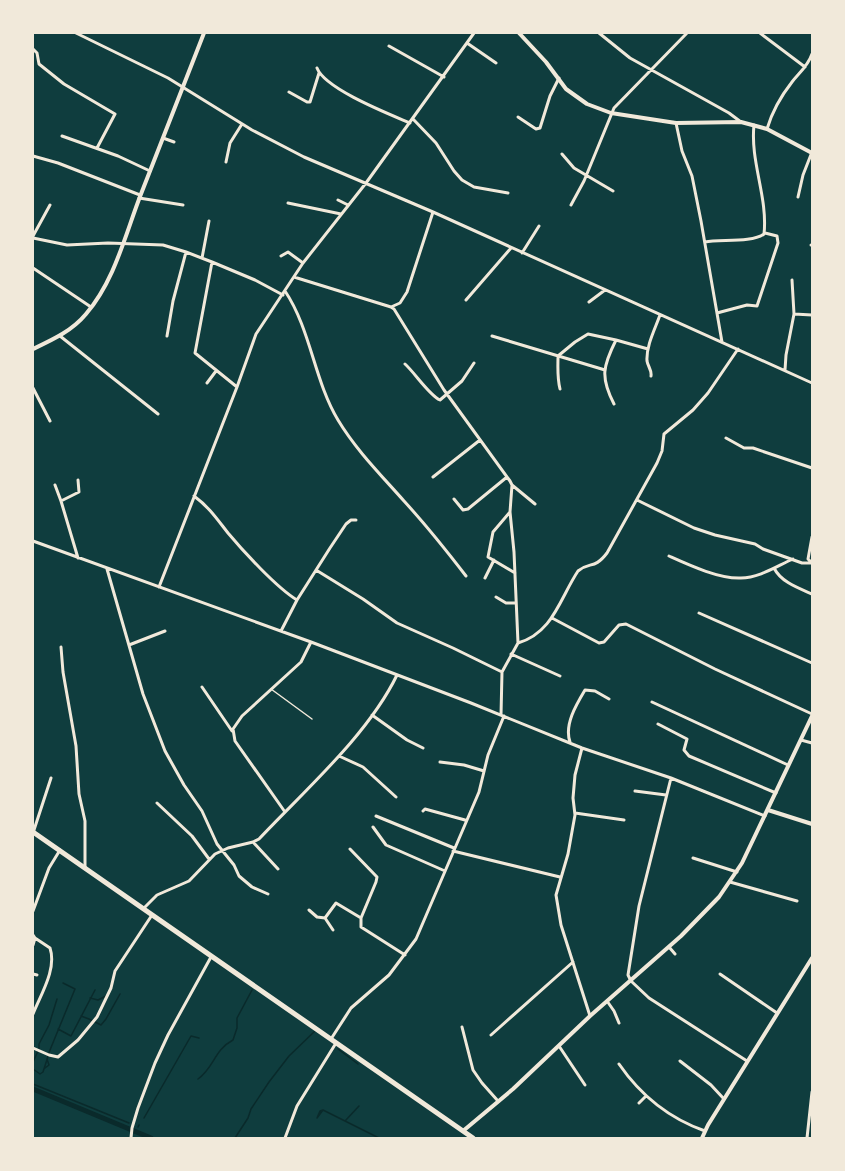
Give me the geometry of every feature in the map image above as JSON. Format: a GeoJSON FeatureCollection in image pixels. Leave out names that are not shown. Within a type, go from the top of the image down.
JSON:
{"type":"FeatureCollection","features":[{"type":"Feature","properties":{"kind":"main road"},"geometry":{"type":"LineString","coordinates":[[33,833],[60,850],[211,957],[473,1138]]}},
{"type":"Feature","properties":{"kind":"street"},"geometry":{"type":"LineString","coordinates":[[76,33],[182,87],[242,124],[304,157],[433,212],[812,383]]}},
{"type":"Feature","properties":{"kind":"street"},"geometry":{"type":"LineString","coordinates":[[33,348],[60,336],[80,320],[91,307],[111,274],[204,33]]}},
{"type":"Feature","properties":{"kind":"street"},"geometry":{"type":"LineString","coordinates":[[159,587],[237,387],[256,334],[303,263],[366,183],[444,77],[474,33]]}},
{"type":"Feature","properties":{"kind":"street"},"geometry":{"type":"LineString","coordinates":[[519,33],[559,78],[566,89],[578,99],[611,113],[676,123],[741,122],[767,129],[812,152],[803,175],[798,197]]}},
{"type":"Feature","properties":{"kind":"street"},"geometry":{"type":"LineString","coordinates":[[599,33],[623,53],[729,113],[741,122]]}},
{"type":"Feature","properties":{"kind":"street"},"geometry":{"type":"LineString","coordinates":[[571,206],[587,175],[611,113],[617,104],[687,33]]}},
{"type":"Feature","properties":{"kind":"street"},"geometry":{"type":"LineString","coordinates":[[760,33],[805,67]]}},
{"type":"Feature","properties":{"kind":"street"},"geometry":{"type":"LineString","coordinates":[[467,43],[496,63]]}},
{"type":"Feature","properties":{"kind":"street"},"geometry":{"type":"LineString","coordinates":[[389,46],[444,77]]}},
{"type":"Feature","properties":{"kind":"street"},"geometry":{"type":"LineString","coordinates":[[33,49],[37,54],[39,64],[64,84],[115,113],[97,148]]}},
{"type":"Feature","properties":{"kind":"street"},"geometry":{"type":"LineString","coordinates":[[767,129],[775,107],[790,84],[805,67],[812,54]]}},
{"type":"Feature","properties":{"kind":"street"},"geometry":{"type":"LineString","coordinates":[[317,68],[319,73],[346,93],[410,122]]}},
{"type":"Feature","properties":{"kind":"street"},"geometry":{"type":"LineString","coordinates":[[289,92],[307,102],[310,102],[319,73]]}},
{"type":"Feature","properties":{"kind":"street"},"geometry":{"type":"LineString","coordinates":[[518,117],[536,129],[540,128],[550,96],[559,78]]}},
{"type":"Feature","properties":{"kind":"street"},"geometry":{"type":"LineString","coordinates":[[412,119],[433,138],[462,180],[474,187],[508,194]]}},
{"type":"Feature","properties":{"kind":"street"},"geometry":{"type":"LineString","coordinates":[[676,123],[682,151],[692,176],[722,342]]}},
{"type":"Feature","properties":{"kind":"street"},"geometry":{"type":"LineString","coordinates":[[226,162],[230,143],[242,124]]}},
{"type":"Feature","properties":{"kind":"street"},"geometry":{"type":"LineString","coordinates":[[754,126],[754,152],[764,200],[764,233]]}},
{"type":"Feature","properties":{"kind":"street"},"geometry":{"type":"LineString","coordinates":[[62,136],[97,148],[150,171]]}},
{"type":"Feature","properties":{"kind":"street"},"geometry":{"type":"LineString","coordinates":[[163,138],[174,142]]}},
{"type":"Feature","properties":{"kind":"street"},"geometry":{"type":"LineString","coordinates":[[562,154],[574,168],[613,191]]}},
{"type":"Feature","properties":{"kind":"street"},"geometry":{"type":"LineString","coordinates":[[33,156],[58,163],[140,197],[183,205]]}},
{"type":"Feature","properties":{"kind":"street"},"geometry":{"type":"LineString","coordinates":[[338,200],[348,205]]}},
{"type":"Feature","properties":{"kind":"street"},"geometry":{"type":"LineString","coordinates":[[288,203],[341,214]]}},
{"type":"Feature","properties":{"kind":"street"},"geometry":{"type":"LineString","coordinates":[[50,205],[33,237],[67,245],[124,243],[162,245],[212,262],[283,294]]}},
{"type":"Feature","properties":{"kind":"street"},"geometry":{"type":"LineString","coordinates":[[391,306],[400,303],[407,292],[433,212]]}},
{"type":"Feature","properties":{"kind":"street"},"geometry":{"type":"LineString","coordinates":[[202,258],[209,221]]}},
{"type":"Feature","properties":{"kind":"street"},"geometry":{"type":"LineString","coordinates":[[522,252],[539,226]]}},
{"type":"Feature","properties":{"kind":"street"},"geometry":{"type":"LineString","coordinates":[[705,242],[761,236],[764,233],[777,236],[778,243],[758,306],[747,305],[717,313]]}},
{"type":"Feature","properties":{"kind":"street"},"geometry":{"type":"LineString","coordinates":[[466,300],[511,248]]}},
{"type":"Feature","properties":{"kind":"street"},"geometry":{"type":"LineString","coordinates":[[167,336],[172,301],[186,252]]}},
{"type":"Feature","properties":{"kind":"street"},"geometry":{"type":"LineString","coordinates":[[281,256],[288,252],[303,263]]}},
{"type":"Feature","properties":{"kind":"street"},"geometry":{"type":"LineString","coordinates":[[212,262],[195,349],[196,355],[237,387]]}},
{"type":"Feature","properties":{"kind":"street"},"geometry":{"type":"LineString","coordinates":[[33,268],[91,307]]}},
{"type":"Feature","properties":{"kind":"street"},"geometry":{"type":"LineString","coordinates":[[294,277],[391,306],[403,321],[448,394],[508,477],[512,485],[535,504]]}},
{"type":"Feature","properties":{"kind":"street"},"geometry":{"type":"LineString","coordinates":[[785,370],[786,354],[794,314],[792,280]]}},
{"type":"Feature","properties":{"kind":"street"},"geometry":{"type":"LineString","coordinates":[[589,302],[605,290]]}},
{"type":"Feature","properties":{"kind":"street"},"geometry":{"type":"LineString","coordinates":[[285,291],[300,318],[319,376],[337,419],[379,473],[438,540],[443,549],[466,576]]}},
{"type":"Feature","properties":{"kind":"street"},"geometry":{"type":"LineString","coordinates":[[794,314],[812,315]]}},
{"type":"Feature","properties":{"kind":"street"},"geometry":{"type":"LineString","coordinates":[[651,376],[647,361],[648,349],[660,315]]}},
{"type":"Feature","properties":{"kind":"street"},"geometry":{"type":"LineString","coordinates":[[558,356],[574,342],[588,334],[648,349]]}},
{"type":"Feature","properties":{"kind":"street"},"geometry":{"type":"LineString","coordinates":[[60,336],[158,414]]}},
{"type":"Feature","properties":{"kind":"street"},"geometry":{"type":"LineString","coordinates":[[492,336],[605,370]]}},
{"type":"Feature","properties":{"kind":"street"},"geometry":{"type":"LineString","coordinates":[[614,404],[605,387],[605,370],[608,358],[616,340]]}},
{"type":"Feature","properties":{"kind":"street"},"geometry":{"type":"LineString","coordinates":[[518,643],[535,637],[552,618],[578,571],[584,567],[600,562],[637,500],[660,456],[664,434],[693,410],[708,393],[738,349]]}},
{"type":"Feature","properties":{"kind":"street"},"geometry":{"type":"LineString","coordinates":[[558,356],[559,368],[557,374],[560,389]]}},
{"type":"Feature","properties":{"kind":"street"},"geometry":{"type":"LineString","coordinates":[[405,364],[430,391],[433,397],[440,400],[462,381],[474,363]]}},
{"type":"Feature","properties":{"kind":"street"},"geometry":{"type":"LineString","coordinates":[[207,383],[216,371]]}},
{"type":"Feature","properties":{"kind":"street"},"geometry":{"type":"LineString","coordinates":[[33,388],[50,421]]}},
{"type":"Feature","properties":{"kind":"street"},"geometry":{"type":"LineString","coordinates":[[726,438],[744,448],[753,448],[812,468]]}},
{"type":"Feature","properties":{"kind":"street"},"geometry":{"type":"LineString","coordinates":[[433,477],[480,440]]}},
{"type":"Feature","properties":{"kind":"street"},"geometry":{"type":"LineString","coordinates":[[454,499],[463,510],[468,509],[508,477]]}},
{"type":"Feature","properties":{"kind":"street"},"geometry":{"type":"LineString","coordinates":[[60,501],[79,492],[78,480]]}},
{"type":"Feature","properties":{"kind":"street"},"geometry":{"type":"LineString","coordinates":[[55,485],[78,558]]}},
{"type":"Feature","properties":{"kind":"street"},"geometry":{"type":"LineString","coordinates":[[330,1039],[351,1008],[389,975],[405,955],[422,926],[478,792],[488,755],[502,715],[502,672],[518,643],[515,573],[510,512],[512,485]]}},
{"type":"Feature","properties":{"kind":"street"},"geometry":{"type":"LineString","coordinates":[[194,496],[209,508],[228,533],[264,571],[297,600]]}},
{"type":"Feature","properties":{"kind":"street"},"geometry":{"type":"LineString","coordinates":[[637,500],[694,528],[715,535],[755,544],[763,549],[802,563],[812,563]]}},
{"type":"Feature","properties":{"kind":"street"},"geometry":{"type":"LineString","coordinates":[[510,512],[493,532],[488,557],[515,573]]}},
{"type":"Feature","properties":{"kind":"street"},"geometry":{"type":"LineString","coordinates":[[282,631],[297,600],[346,524],[351,520],[356,520]]}},
{"type":"Feature","properties":{"kind":"street"},"geometry":{"type":"LineString","coordinates":[[812,537],[808,559],[812,563]]}},
{"type":"Feature","properties":{"kind":"street"},"geometry":{"type":"LineString","coordinates":[[33,541],[312,642],[502,715],[582,748],[671,778],[765,816]]}},
{"type":"Feature","properties":{"kind":"street"},"geometry":{"type":"LineString","coordinates":[[669,556],[695,568],[726,577],[742,578],[774,568],[793,559]]}},
{"type":"Feature","properties":{"kind":"street"},"geometry":{"type":"LineString","coordinates":[[485,578],[494,560]]}},
{"type":"Feature","properties":{"kind":"street"},"geometry":{"type":"LineString","coordinates":[[107,568],[143,694],[165,751],[184,785],[202,811],[222,850],[234,865],[239,876],[252,888],[268,894]]}},
{"type":"Feature","properties":{"kind":"street"},"geometry":{"type":"LineString","coordinates":[[774,568],[777,575],[787,582],[812,594]]}},
{"type":"Feature","properties":{"kind":"street"},"geometry":{"type":"LineString","coordinates":[[316,570],[396,623],[453,648],[502,672]]}},
{"type":"Feature","properties":{"kind":"street"},"geometry":{"type":"LineString","coordinates":[[496,598],[506,603],[516,603]]}},
{"type":"Feature","properties":{"kind":"street"},"geometry":{"type":"LineString","coordinates":[[699,613],[812,663]]}},
{"type":"Feature","properties":{"kind":"street"},"geometry":{"type":"LineString","coordinates":[[463,1131],[631,981],[710,907],[737,872],[768,810],[812,715],[715,669],[626,624],[619,625],[604,642],[599,642],[552,618]]}},
{"type":"Feature","properties":{"kind":"street"},"geometry":{"type":"LineString","coordinates":[[129,645],[164,631]]}},
{"type":"Feature","properties":{"kind":"street"},"geometry":{"type":"LineString","coordinates":[[232,731],[233,727],[242,716],[301,662],[312,642]]}},
{"type":"Feature","properties":{"kind":"street"},"geometry":{"type":"LineString","coordinates":[[61,647],[62,672],[76,746],[79,794],[85,821],[85,868]]}},
{"type":"Feature","properties":{"kind":"street"},"geometry":{"type":"LineString","coordinates":[[511,654],[560,676]]}},
{"type":"Feature","properties":{"kind":"street"},"geometry":{"type":"LineString","coordinates":[[143,909],[157,895],[189,881],[209,859],[222,850],[259,839],[339,756],[385,699],[397,675]]}},
{"type":"Feature","properties":{"kind":"street"},"geometry":{"type":"LineString","coordinates":[[202,687],[232,731],[235,741],[285,812]]}},
{"type":"Feature","properties":{"kind":"street"},"geometry":{"type":"LineString","coordinates":[[570,742],[568,735],[569,724],[585,690],[594,691],[609,699]]}},
{"type":"Feature","properties":{"kind":"street"},"geometry":{"type":"LineString","coordinates":[[652,702],[788,765]]}},
{"type":"Feature","properties":{"kind":"street"},"geometry":{"type":"LineString","coordinates":[[372,715],[407,740],[423,748]]}},
{"type":"Feature","properties":{"kind":"street"},"geometry":{"type":"LineString","coordinates":[[658,724],[687,739],[684,750],[689,756],[776,793]]}},
{"type":"Feature","properties":{"kind":"street"},"geometry":{"type":"LineString","coordinates":[[801,740],[812,743]]}},
{"type":"Feature","properties":{"kind":"street"},"geometry":{"type":"LineString","coordinates":[[582,748],[575,775],[573,798],[575,814],[568,854],[560,877],[556,895],[556,903],[590,1016]]}},
{"type":"Feature","properties":{"kind":"street"},"geometry":{"type":"LineString","coordinates":[[339,756],[367,770],[396,797]]}},
{"type":"Feature","properties":{"kind":"street"},"geometry":{"type":"LineString","coordinates":[[440,762],[464,765],[484,772]]}},
{"type":"Feature","properties":{"kind":"street"},"geometry":{"type":"LineString","coordinates":[[33,833],[51,778]]}},
{"type":"Feature","properties":{"kind":"street"},"geometry":{"type":"LineString","coordinates":[[671,778],[639,906],[628,972],[631,981],[648,998],[662,1008],[688,1022],[747,1061]]}},
{"type":"Feature","properties":{"kind":"street"},"geometry":{"type":"LineString","coordinates":[[635,790],[666,795]]}},
{"type":"Feature","properties":{"kind":"street"},"geometry":{"type":"LineString","coordinates":[[157,803],[192,836],[209,859]]}},
{"type":"Feature","properties":{"kind":"street"},"geometry":{"type":"LineString","coordinates":[[423,811],[425,809],[433,810],[466,820]]}},
{"type":"Feature","properties":{"kind":"street"},"geometry":{"type":"LineString","coordinates":[[768,810],[812,824]]}},
{"type":"Feature","properties":{"kind":"street"},"geometry":{"type":"LineString","coordinates":[[575,814],[624,820]]}},
{"type":"Feature","properties":{"kind":"street"},"geometry":{"type":"LineString","coordinates":[[376,816],[453,849],[560,877]]}},
{"type":"Feature","properties":{"kind":"street"},"geometry":{"type":"LineString","coordinates":[[374,827],[386,845],[445,870]]}},
{"type":"Feature","properties":{"kind":"street"},"geometry":{"type":"LineString","coordinates":[[253,842],[278,869]]}},
{"type":"Feature","properties":{"kind":"street"},"geometry":{"type":"LineString","coordinates":[[350,849],[377,876],[376,882],[360,918],[360,924],[363,929],[405,955]]}},
{"type":"Feature","properties":{"kind":"street"},"geometry":{"type":"LineString","coordinates":[[33,911],[49,868],[60,850]]}},
{"type":"Feature","properties":{"kind":"street"},"geometry":{"type":"LineString","coordinates":[[693,858],[737,872]]}},
{"type":"Feature","properties":{"kind":"street"},"geometry":{"type":"LineString","coordinates":[[730,882],[797,901]]}},
{"type":"Feature","properties":{"kind":"street"},"geometry":{"type":"LineString","coordinates":[[325,918],[336,903],[360,918]]}},
{"type":"Feature","properties":{"kind":"street"},"geometry":{"type":"LineString","coordinates":[[309,910],[317,917],[325,918],[333,930]]}},
{"type":"Feature","properties":{"kind":"street"},"geometry":{"type":"LineString","coordinates":[[33,1048],[48,1055],[58,1057],[78,1040],[97,1016],[111,988],[114,971],[152,915]]}},
{"type":"Feature","properties":{"kind":"street"},"geometry":{"type":"LineString","coordinates":[[33,945],[34,937],[50,948],[52,962],[51,971],[33,1014]]}},
{"type":"Feature","properties":{"kind":"street"},"geometry":{"type":"LineString","coordinates":[[669,946],[675,954]]}},
{"type":"Feature","properties":{"kind":"street"},"geometry":{"type":"LineString","coordinates":[[131,1138],[132,1128],[149,1077],[168,1035],[211,957]]}},
{"type":"Feature","properties":{"kind":"street"},"geometry":{"type":"LineString","coordinates":[[702,1138],[747,1061],[812,958]]}},
{"type":"Feature","properties":{"kind":"street"},"geometry":{"type":"LineString","coordinates":[[491,1035],[573,962]]}},
{"type":"Feature","properties":{"kind":"street"},"geometry":{"type":"LineString","coordinates":[[720,974],[777,1013]]}},
{"type":"Feature","properties":{"kind":"street"},"geometry":{"type":"LineString","coordinates":[[607,1001],[614,1011],[619,1023]]}},
{"type":"Feature","properties":{"kind":"street"},"geometry":{"type":"LineString","coordinates":[[462,1027],[473,1070],[498,1101]]}},
{"type":"Feature","properties":{"kind":"street"},"geometry":{"type":"LineString","coordinates":[[285,1138],[297,1106],[336,1043]]}},
{"type":"Feature","properties":{"kind":"street"},"geometry":{"type":"LineString","coordinates":[[559,1046],[585,1086]]}},
{"type":"Feature","properties":{"kind":"street"},"geometry":{"type":"LineString","coordinates":[[680,1060],[724,1099]]}},
{"type":"Feature","properties":{"kind":"street"},"geometry":{"type":"LineString","coordinates":[[619,1064],[633,1084],[646,1096],[681,1122],[705,1131]]}},
{"type":"Feature","properties":{"kind":"street"},"geometry":{"type":"LineString","coordinates":[[807,1138],[812,1092]]}},
{"type":"Feature","properties":{"kind":"street"},"geometry":{"type":"LineString","coordinates":[[639,1103],[646,1096]]}},
{"type":"Feature","properties":{"kind":"lane"},"geometry":{"type":"LineString","coordinates":[[271,689],[312,718]]}},
{"type":"Feature","properties":{"kind":"waterway"},"geometry":{"type":"LineString","coordinates":[[33,1069],[40,1074],[43,1072],[50,1050],[75,989],[63,983]]}},
{"type":"Feature","properties":{"kind":"waterway"},"geometry":{"type":"LineString","coordinates":[[58,1029],[71,1036],[95,990]]}},
{"type":"Feature","properties":{"kind":"waterway"},"geometry":{"type":"LineString","coordinates":[[198,1079],[208,1070],[222,1049],[233,1040],[237,1028],[237,1018],[252,990]]}},
{"type":"Feature","properties":{"kind":"waterway"},"geometry":{"type":"LineString","coordinates":[[81,1016],[101,1025],[120,994]]}},
{"type":"Feature","properties":{"kind":"waterway"},"geometry":{"type":"LineString","coordinates":[[90,998],[98,1000],[106,996]]}},
{"type":"Feature","properties":{"kind":"waterway"},"geometry":{"type":"LineString","coordinates":[[39,1049],[39,1044],[49,1025],[57,999]]}},
{"type":"Feature","properties":{"kind":"waterway"},"geometry":{"type":"LineString","coordinates":[[235,1138],[248,1118],[251,1109],[269,1082],[289,1056],[315,1031]]}},
{"type":"Feature","properties":{"kind":"waterway"},"geometry":{"type":"LineString","coordinates":[[144,1118],[191,1036],[199,1038]]}},
{"type":"Feature","properties":{"kind":"waterway"},"geometry":{"type":"LineString","coordinates":[[338,1049],[358,1064]]}},
{"type":"Feature","properties":{"kind":"waterway"},"geometry":{"type":"LineString","coordinates":[[33,1062],[38,1051]]}},
{"type":"Feature","properties":{"kind":"waterway"},"geometry":{"type":"LineString","coordinates":[[45,1068],[49,1065],[47,1059]]}},
{"type":"Feature","properties":{"kind":"waterway"},"geometry":{"type":"LineString","coordinates":[[33,1084],[129,1123]]}},
{"type":"Feature","properties":{"kind":"waterway"},"geometry":{"type":"LineString","coordinates":[[33,1089],[151,1138]]}},
{"type":"Feature","properties":{"kind":"waterway"},"geometry":{"type":"LineString","coordinates":[[345,1121],[359,1106]]}},
{"type":"Feature","properties":{"kind":"waterway"},"geometry":{"type":"LineString","coordinates":[[323,1110],[317,1118],[320,1111],[323,1110],[379,1138]]}}]}
